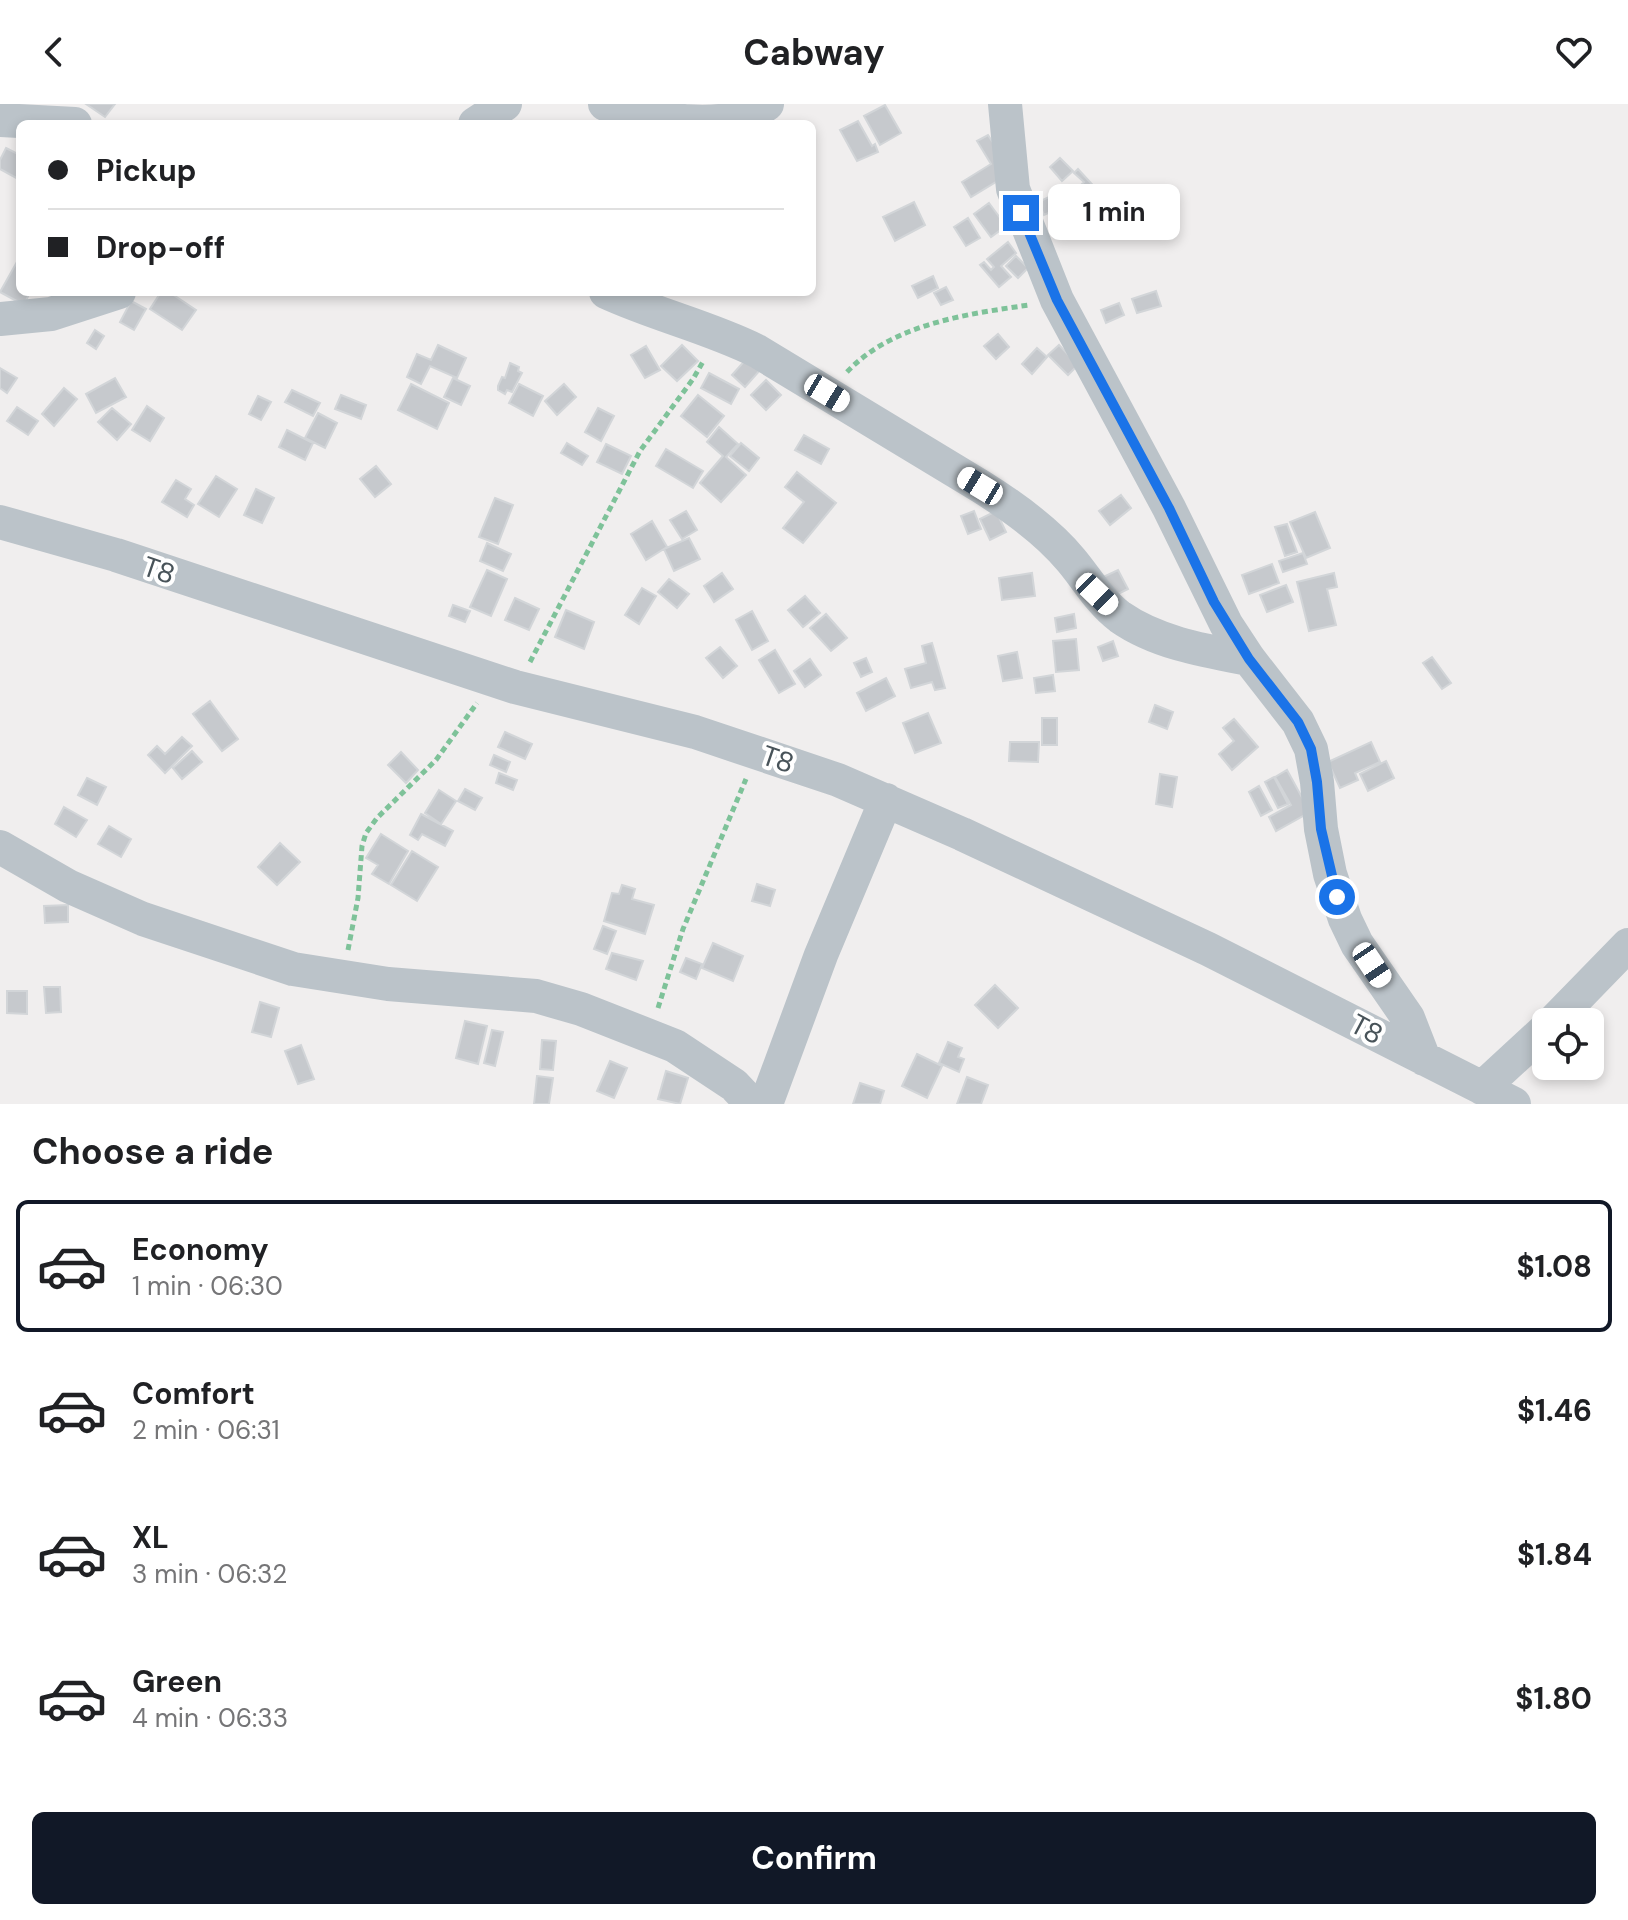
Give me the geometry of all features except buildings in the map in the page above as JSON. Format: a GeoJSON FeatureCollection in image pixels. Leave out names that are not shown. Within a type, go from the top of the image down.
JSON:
{"type":"FeatureCollection","features":[{"type":"Feature","properties":{"kind":"street"},"geometry":{"type":"LineString","coordinates":[[481,120],[505,104]]}},
{"type":"Feature","properties":{"kind":"street"},"geometry":{"type":"LineString","coordinates":[[605,104],[654,117],[697,120]]}},
{"type":"Feature","properties":{"kind":"street"},"geometry":{"type":"LineString","coordinates":[[720,120],[747,117],[767,104]]}},
{"type":"Feature","properties":{"kind":"street"},"geometry":{"type":"LineString","coordinates":[[1005,104],[1013,189],[1057,300],[1169,508],[1208,591],[1249,659],[1298,722],[1311,749],[1321,829],[1330,874],[1345,919],[1357,944],[1408,1018],[1424,1059]]}},
{"type":"Feature","properties":{"kind":"street"},"geometry":{"type":"LineString","coordinates":[[0,319],[51,314],[107,296]]}},
{"type":"Feature","properties":{"kind":"street"},"geometry":{"type":"LineString","coordinates":[[615,296],[645,310],[710,330],[757,351],[1001,499],[1070,558],[1097,594],[1119,616],[1190,648],[1249,659]]}},
{"type":"Feature","properties":{"kind":"street","name":"T8"},"geometry":{"type":"LineString","coordinates":[[0,522],[116,555],[503,683],[681,728],[757,752],[886,800],[1208,949],[1514,1104]]}},
{"type":"Feature","properties":{"kind":"street"},"geometry":{"type":"LineString","coordinates":[[766,1104],[821,955],[886,800]]}},
{"type":"Feature","properties":{"kind":"street"},"geometry":{"type":"LineString","coordinates":[[0,847],[68,886],[143,919],[293,969],[343,978],[536,996],[649,1034],[675,1046],[734,1085],[752,1104]]}},
{"type":"Feature","properties":{"kind":"street"},"geometry":{"type":"LineString","coordinates":[[1567,1008],[1628,945]]}},
{"type":"Feature","properties":{"kind":"street"},"geometry":{"type":"LineString","coordinates":[[1482,1088],[1532,1042]]}},
{"type":"Feature","properties":{"kind":"path"},"geometry":{"type":"LineString","coordinates":[[827,393],[876,346],[907,332],[960,318],[1057,300]]}},
{"type":"Feature","properties":{"kind":"path"},"geometry":{"type":"LineString","coordinates":[[343,978],[366,833],[377,818],[436,760],[469,715],[543,640],[640,451],[702,365],[710,330]]}},
{"type":"Feature","properties":{"kind":"path"},"geometry":{"type":"LineString","coordinates":[[649,1034],[683,929],[757,752]]}},
{"type":"Feature","properties":{"kind":"route"},"geometry":{"type":"LineString","coordinates":[[1021,213],[1057,300],[1169,508],[1214,602],[1249,659],[1298,722],[1311,749],[1321,829],[1337,897]]}}]}
